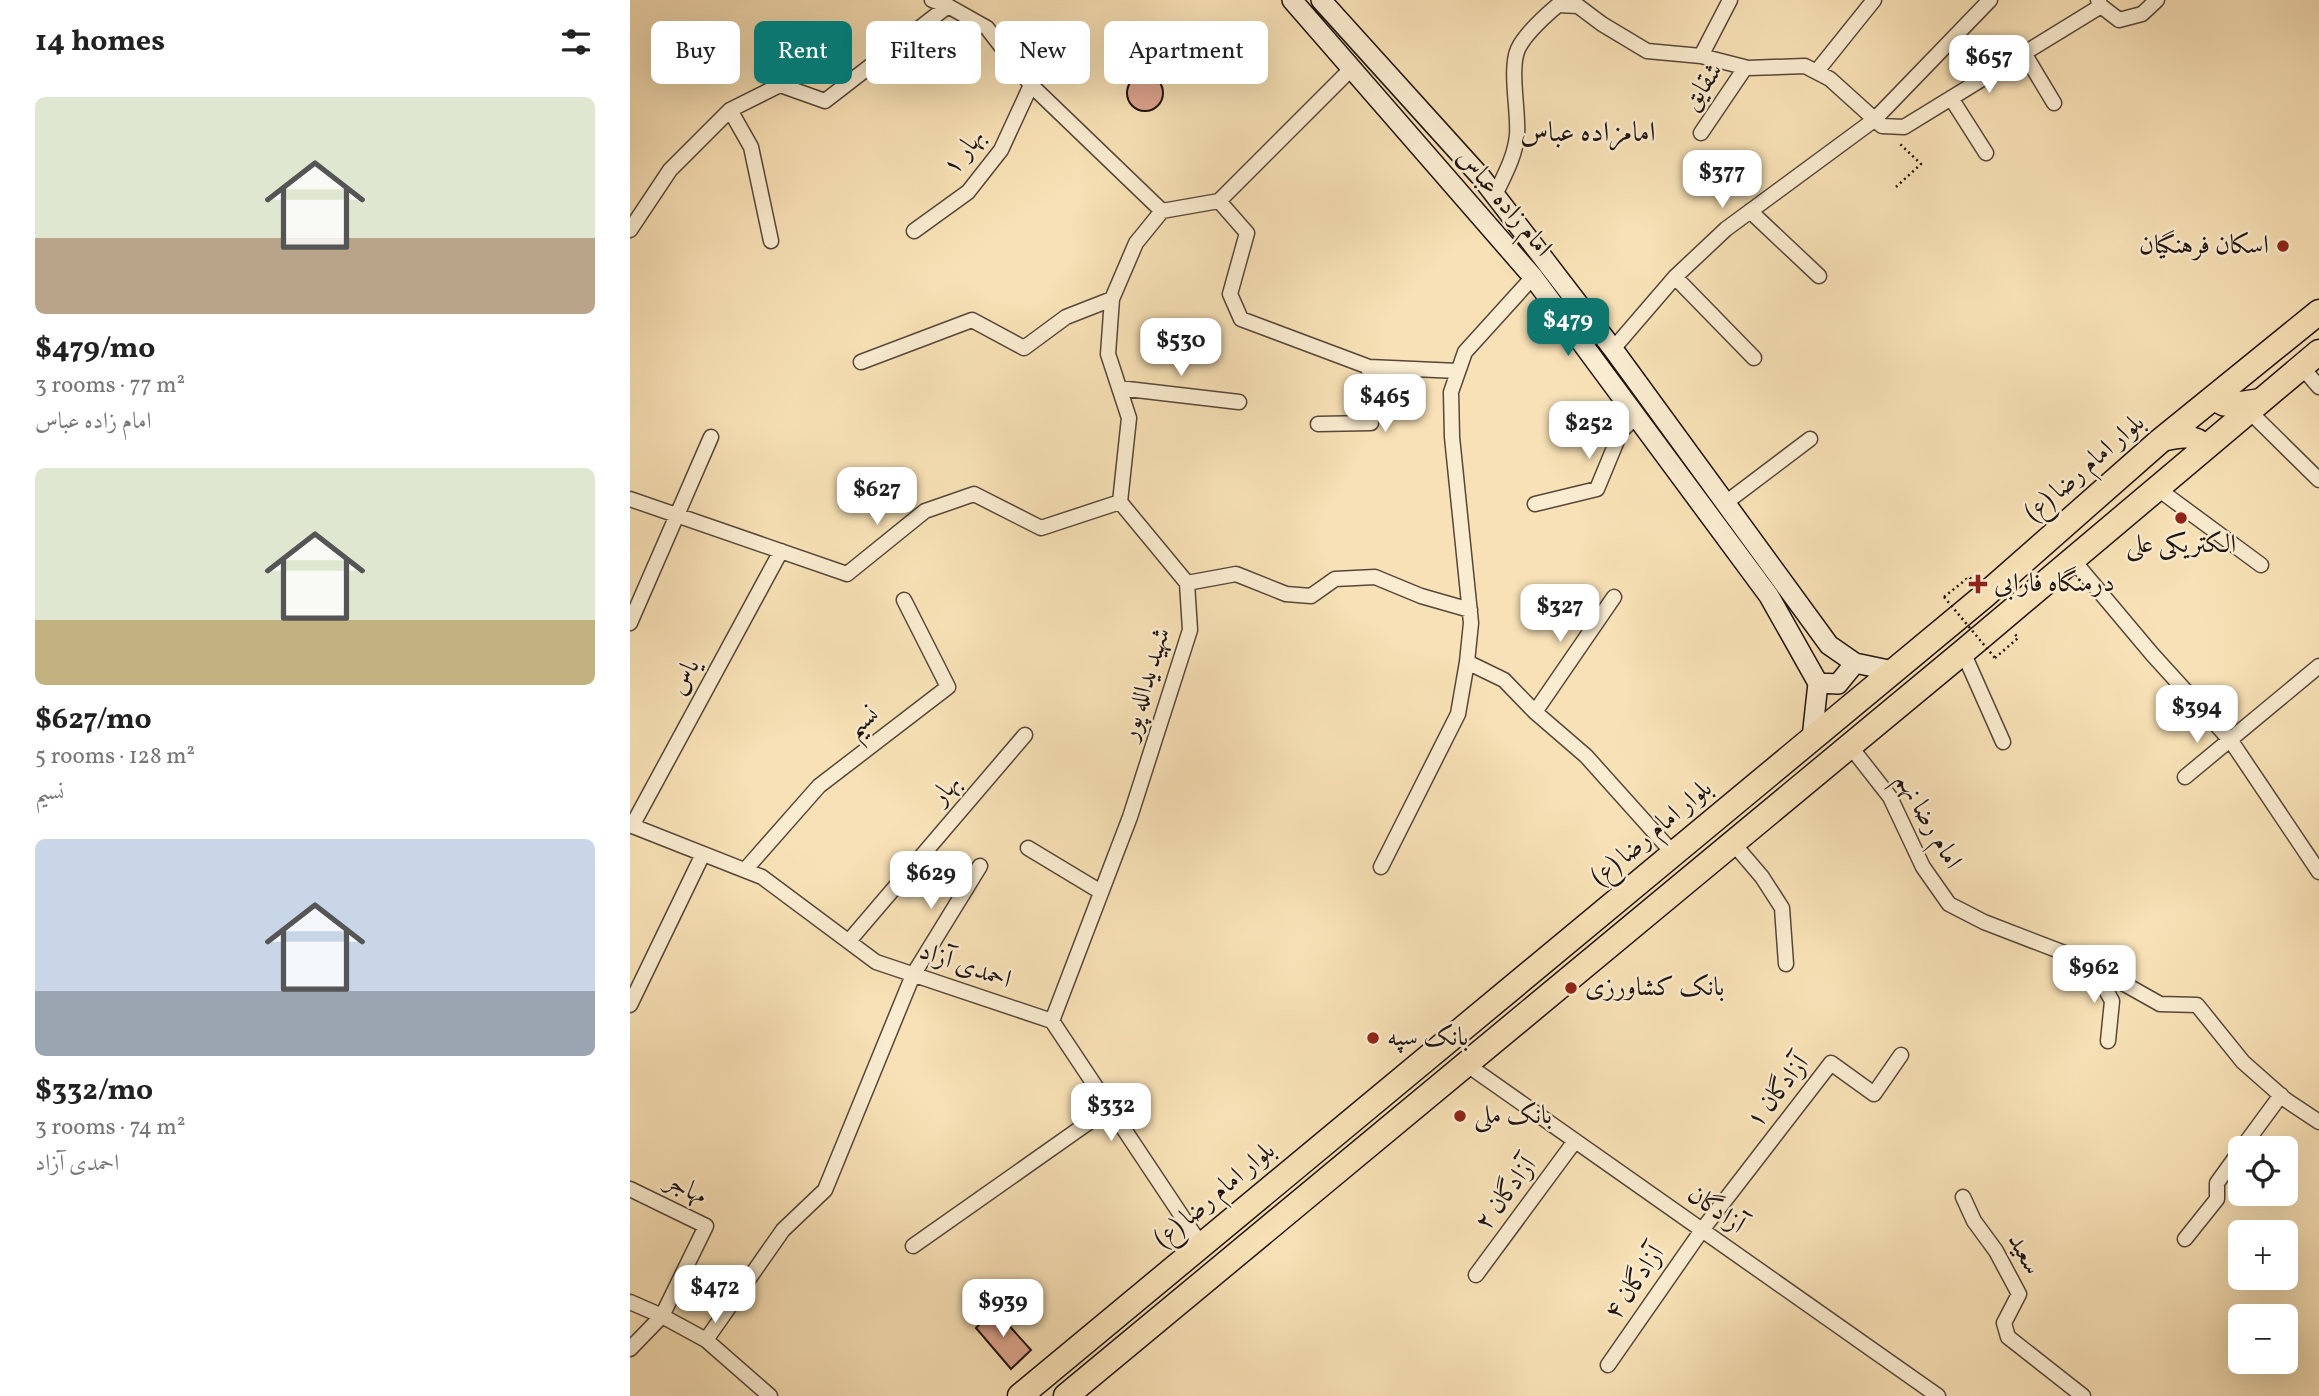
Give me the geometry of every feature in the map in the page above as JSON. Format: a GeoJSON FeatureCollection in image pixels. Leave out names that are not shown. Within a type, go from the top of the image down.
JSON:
{"type":"FeatureCollection","features":[{"type":"Feature","properties":{"kind":"highway","name":"بلوار امام رضا (ع)"},"geometry":{"type":"LineString","coordinates":[[1020,1396],[1893,671],[2160,441],[2319,312]]}},
{"type":"Feature","properties":{"kind":"highway"},"geometry":{"type":"LineString","coordinates":[[1066,1396],[1963,652],[2310,359]]}},
{"type":"Feature","properties":{"kind":"main road"},"geometry":{"type":"LineString","coordinates":[[2212,399],[2224,405],[2257,405]]}},
{"type":"Feature","properties":{"kind":"main road"},"geometry":{"type":"LineString","coordinates":[[2160,441],[2177,437],[2196,438],[2207,447]]}},
{"type":"Feature","properties":{"kind":"main road"},"geometry":{"type":"LineString","coordinates":[[1447,1042],[1468,1046],[1497,1037]]}},
{"type":"Feature","properties":{"kind":"main road"},"geometry":{"type":"LineString","coordinates":[[1412,1072],[1423,1080],[1429,1095]]}},
{"type":"Feature","properties":{"kind":"street"},"geometry":{"type":"LineString","coordinates":[[932,0],[987,28],[1031,85],[1162,211]]}},
{"type":"Feature","properties":{"kind":"street","name":"امام زاده عباس"},"geometry":{"type":"LineString","coordinates":[[1292,0],[1533,276],[1769,596],[1818,683]]}},
{"type":"Feature","properties":{"kind":"street","name":"امام زاده عباس"},"geometry":{"type":"LineString","coordinates":[[1321,0],[1481,177],[1613,349],[1829,645],[1855,663],[1893,671]]}},
{"type":"Feature","properties":{"kind":"street"},"geometry":{"type":"LineString","coordinates":[[1701,56],[1730,0]]}},
{"type":"Feature","properties":{"kind":"street"},"geometry":{"type":"LineString","coordinates":[[1817,71],[1874,0]]}},
{"type":"Feature","properties":{"kind":"street"},"geometry":{"type":"LineString","coordinates":[[1613,349],[1675,277],[1726,229],[1878,123],[1990,0]]}},
{"type":"Feature","properties":{"kind":"street"},"geometry":{"type":"LineString","coordinates":[[1495,195],[1513,159],[1518,134],[1514,85],[1517,50],[1546,7],[1578,6],[1647,51],[1701,56],[1745,68],[1805,66],[1830,79],[1878,123],[1904,127],[2100,3],[2119,20],[2142,14],[2157,0]]}},
{"type":"Feature","properties":{"kind":"street"},"geometry":{"type":"LineString","coordinates":[[630,230],[670,170],[730,110],[780,85],[825,101],[948,6]]}},
{"type":"Feature","properties":{"kind":"street"},"geometry":{"type":"LineString","coordinates":[[2024,53],[2054,103]]}},
{"type":"Feature","properties":{"kind":"street"},"geometry":{"type":"LineString","coordinates":[[1352,68],[1219,201],[1162,211],[1136,243],[1112,299],[1108,354],[1129,418],[1120,502],[1187,583],[1236,574],[1286,594],[1311,596],[1335,579],[1375,577],[1421,596],[1470,610]]}},
{"type":"Feature","properties":{"kind":"street","name":"شقایق"},"geometry":{"type":"LineString","coordinates":[[1701,133],[1745,68]]}},
{"type":"Feature","properties":{"kind":"street","name":"بهار ۱"},"geometry":{"type":"LineString","coordinates":[[914,231],[968,192],[1001,150],[1031,85]]}},
{"type":"Feature","properties":{"kind":"street"},"geometry":{"type":"LineString","coordinates":[[1951,98],[1986,153]]}},
{"type":"Feature","properties":{"kind":"street"},"geometry":{"type":"LineString","coordinates":[[730,110],[751,147],[771,241]]}},
{"type":"Feature","properties":{"kind":"street"},"geometry":{"type":"LineString","coordinates":[[1219,201],[1247,233],[1230,294],[1241,319],[1369,367],[1458,371]]}},
{"type":"Feature","properties":{"kind":"street"},"geometry":{"type":"LineString","coordinates":[[1750,211],[1819,276]]}},
{"type":"Feature","properties":{"kind":"street"},"geometry":{"type":"LineString","coordinates":[[1381,867],[1458,714],[1467,662],[1471,623],[1452,437],[1451,392],[1465,352],[1533,276]]}},
{"type":"Feature","properties":{"kind":"street"},"geometry":{"type":"LineString","coordinates":[[1675,277],[1754,358]]}},
{"type":"Feature","properties":{"kind":"street"},"geometry":{"type":"LineString","coordinates":[[861,362],[972,320],[1024,348],[1066,317],[1112,299]]}},
{"type":"Feature","properties":{"kind":"street"},"geometry":{"type":"LineString","coordinates":[[2310,359],[2319,387]]}},
{"type":"Feature","properties":{"kind":"street"},"geometry":{"type":"LineString","coordinates":[[1318,424],[1371,423],[1369,367]]}},
{"type":"Feature","properties":{"kind":"street"},"geometry":{"type":"LineString","coordinates":[[1119,388],[1238,402]]}},
{"type":"Feature","properties":{"kind":"street"},"geometry":{"type":"LineString","coordinates":[[2257,405],[2319,480]]}},
{"type":"Feature","properties":{"kind":"street"},"geometry":{"type":"LineString","coordinates":[[1535,504],[1597,489],[1621,432],[1637,416]]}},
{"type":"Feature","properties":{"kind":"street"},"geometry":{"type":"LineString","coordinates":[[630,623],[711,437]]}},
{"type":"Feature","properties":{"kind":"street"},"geometry":{"type":"LineString","coordinates":[[1724,504],[1810,439]]}},
{"type":"Feature","properties":{"kind":"street"},"geometry":{"type":"LineString","coordinates":[[2158,489],[2261,565]]}},
{"type":"Feature","properties":{"kind":"street"},"geometry":{"type":"LineString","coordinates":[[630,499],[847,574],[925,511],[974,494],[1041,527],[1120,502]]}},
{"type":"Feature","properties":{"kind":"street","name":"یاس"},"geometry":{"type":"LineString","coordinates":[[631,826],[781,551]]}},
{"type":"Feature","properties":{"kind":"street"},"geometry":{"type":"LineString","coordinates":[[2073,560],[2152,654],[2231,741],[2319,872]]}},
{"type":"Feature","properties":{"kind":"street","name":"شهید یدالله پور"},"geometry":{"type":"LineString","coordinates":[[1052,1021],[1130,817],[1190,630],[1187,583]]}},
{"type":"Feature","properties":{"kind":"street"},"geometry":{"type":"LineString","coordinates":[[1535,712],[1614,597]]}},
{"type":"Feature","properties":{"kind":"street","name":"نسیم"},"geometry":{"type":"LineString","coordinates":[[745,870],[820,786],[948,687],[904,600]]}},
{"type":"Feature","properties":{"kind":"street"},"geometry":{"type":"LineString","coordinates":[[1963,652],[2003,742]]}},
{"type":"Feature","properties":{"kind":"street"},"geometry":{"type":"LineString","coordinates":[[1467,662],[1504,680],[1535,712],[1586,756],[1673,853]]}},
{"type":"Feature","properties":{"kind":"street"},"geometry":{"type":"LineString","coordinates":[[1812,738],[1818,683],[1838,684],[1855,663]]}},
{"type":"Feature","properties":{"kind":"street"},"geometry":{"type":"LineString","coordinates":[[2185,777],[2319,666]]}},
{"type":"Feature","properties":{"kind":"street","name":"بهار"},"geometry":{"type":"LineString","coordinates":[[849,941],[1025,735]]}},
{"type":"Feature","properties":{"kind":"street","name":"امام رضا نهم"},"geometry":{"type":"LineString","coordinates":[[1850,746],[1890,797],[1923,867],[1949,904],[1984,922],[2080,959],[2160,1004],[2197,1005],[2243,1062],[2281,1095],[2319,1122]]}},
{"type":"Feature","properties":{"kind":"street","name":"احمدی آزاد"},"geometry":{"type":"LineString","coordinates":[[631,826],[762,877],[876,962],[1052,1021]]}},
{"type":"Feature","properties":{"kind":"street"},"geometry":{"type":"LineString","coordinates":[[1733,843],[1762,877],[1782,908],[1786,964]]}},
{"type":"Feature","properties":{"kind":"street"},"geometry":{"type":"LineString","coordinates":[[1028,848],[1101,892]]}},
{"type":"Feature","properties":{"kind":"street"},"geometry":{"type":"LineString","coordinates":[[630,1005],[703,854]]}},
{"type":"Feature","properties":{"kind":"street"},"geometry":{"type":"LineString","coordinates":[[706,1340],[783,1230],[825,1190],[913,975],[980,866]]}},
{"type":"Feature","properties":{"kind":"street"},"geometry":{"type":"LineString","coordinates":[[2093,967],[2112,1001],[2108,1041]]}},
{"type":"Feature","properties":{"kind":"street"},"geometry":{"type":"LineString","coordinates":[[1052,1021],[1201,1245]]}},
{"type":"Feature","properties":{"kind":"street","name":"آزادگان ۱"},"geometry":{"type":"LineString","coordinates":[[1702,1230],[1832,1063],[1874,1094],[1901,1055]]}},
{"type":"Feature","properties":{"kind":"street","name":"آزادگان"},"geometry":{"type":"LineString","coordinates":[[1466,1064],[1938,1396]]}},
{"type":"Feature","properties":{"kind":"street"},"geometry":{"type":"LineString","coordinates":[[2251,1136],[2281,1095]]}},
{"type":"Feature","properties":{"kind":"street"},"geometry":{"type":"LineString","coordinates":[[913,1246],[1109,1108]]}},
{"type":"Feature","properties":{"kind":"street","name":"آزادگان ۲"},"geometry":{"type":"LineString","coordinates":[[1476,1275],[1575,1141]]}},
{"type":"Feature","properties":{"kind":"street"},"geometry":{"type":"LineString","coordinates":[[2185,1239],[2217,1199],[2217,1183],[2228,1167]]}},
{"type":"Feature","properties":{"kind":"street","name":"مهاجر"},"geometry":{"type":"LineString","coordinates":[[630,1189],[706,1226],[662,1316]]}},
{"type":"Feature","properties":{"kind":"street","name":"سعید"},"geometry":{"type":"LineString","coordinates":[[1963,1197],[1974,1221],[1996,1251],[2020,1294],[2004,1323],[2008,1337],[2083,1396]]}},
{"type":"Feature","properties":{"kind":"street","name":"آزادگان ۴"},"geometry":{"type":"LineString","coordinates":[[1608,1364],[1702,1230]]}},
{"type":"Feature","properties":{"kind":"street"},"geometry":{"type":"LineString","coordinates":[[630,1302],[706,1340],[770,1396]]}},
{"type":"Feature","properties":{"kind":"street"},"geometry":{"type":"LineString","coordinates":[[630,1349],[662,1316]]}},
{"type":"Feature","properties":{"kind":"path"},"geometry":{"type":"LineString","coordinates":[[1878,123],[1921,164],[1896,187]]}},
{"type":"Feature","properties":{"kind":"path"},"geometry":{"type":"LineString","coordinates":[[1944,597],[1995,657]]}},
{"type":"Feature","properties":{"kind":"building"},"geometry":{"type":"Polygon","coordinates":[[[1129,84],[1162,86],[1162,100],[1152,110],[1138,110],[1128,100],[1129,84]]]}},
{"type":"Feature","properties":{"kind":"building"},"geometry":{"type":"Polygon","coordinates":[[[994,1309],[1031,1350],[1011,1369],[976,1328],[994,1309]]]}},
{"type":"Feature","properties":{"kind":"place","name":"اسکان فرهنگیان"},"geometry":{"type":"Point","coordinates":[2283,246]}},
{"type":"Feature","properties":{"kind":"place","name":"الکتریکی علی"},"geometry":{"type":"Point","coordinates":[2181,518]}},
{"type":"Feature","properties":{"kind":"place","name":"درمنگاه فارابی"},"geometry":{"type":"Point","coordinates":[1978,584]}},
{"type":"Feature","properties":{"kind":"place","name":"بانک کشاورزی"},"geometry":{"type":"Point","coordinates":[1571,988]}},
{"type":"Feature","properties":{"kind":"place","name":"بانک سپه"},"geometry":{"type":"Point","coordinates":[1373,1038]}},
{"type":"Feature","properties":{"kind":"place","name":"بانک ملی"},"geometry":{"type":"Point","coordinates":[1460,1116]}},
{"type":"Feature","properties":{"kind":"district","name":"امامزاده عباس"},"geometry":{"type":"Point","coordinates":[1588,133]}}]}
